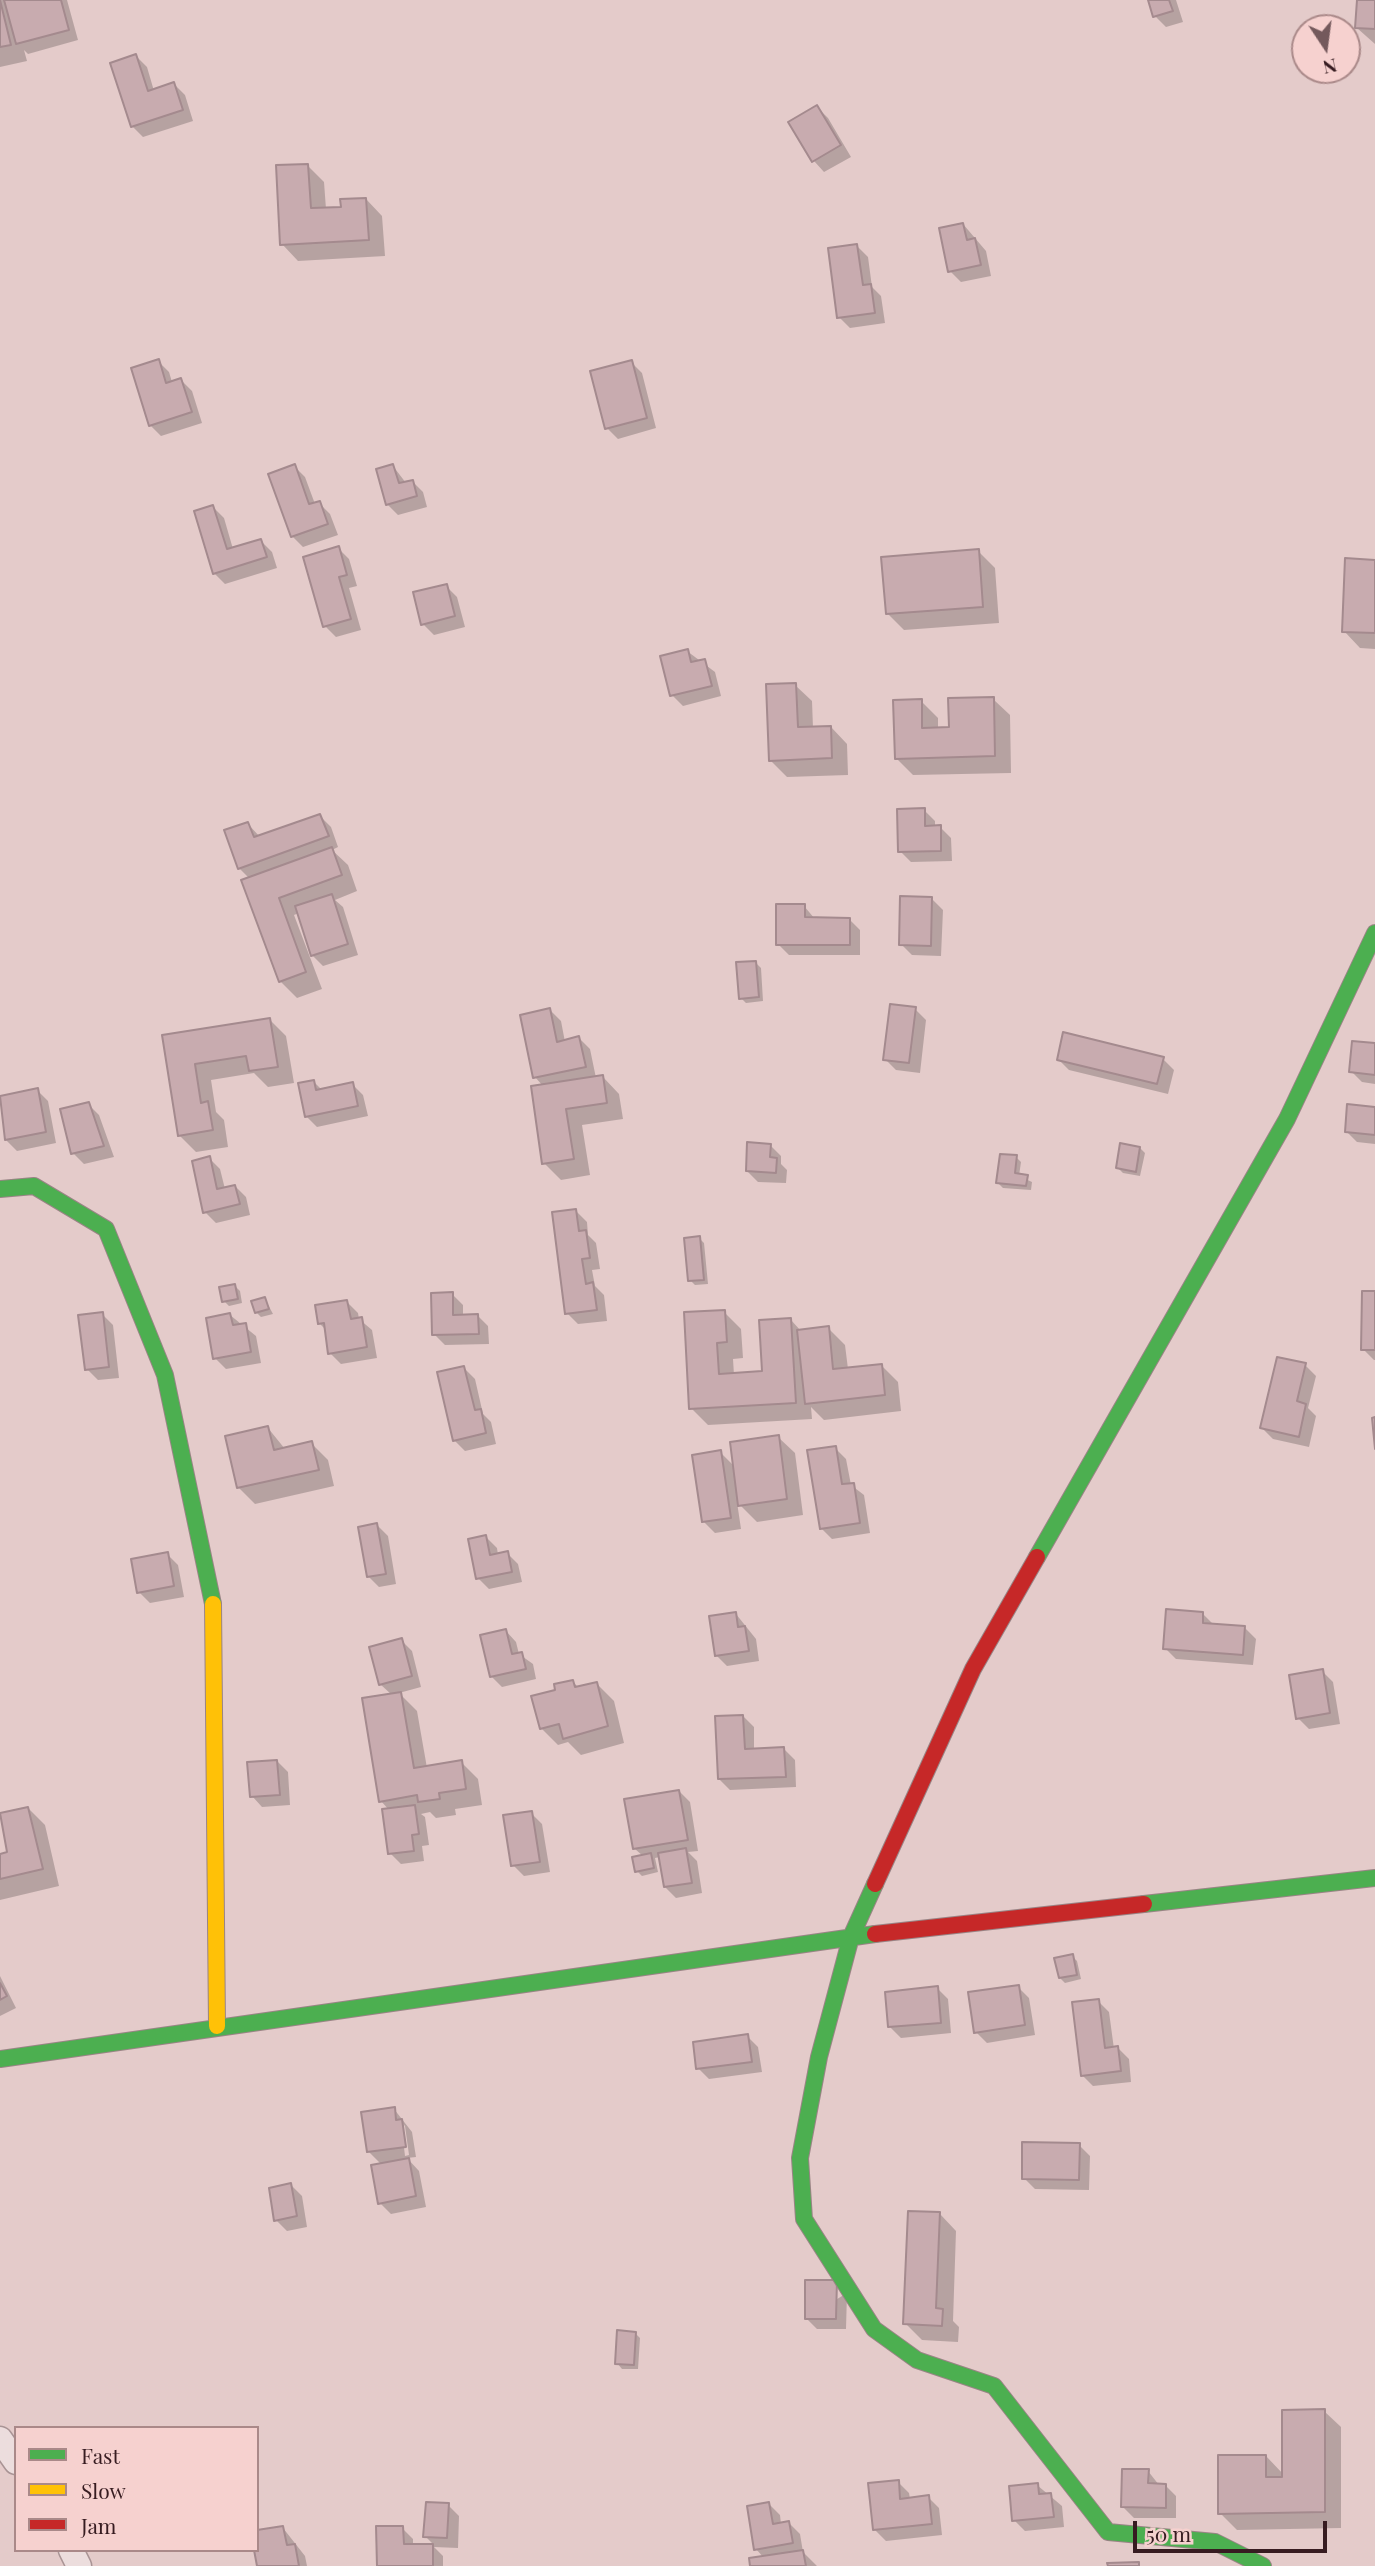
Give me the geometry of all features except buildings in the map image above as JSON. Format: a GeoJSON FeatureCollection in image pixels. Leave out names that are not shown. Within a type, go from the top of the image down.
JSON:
{"type":"FeatureCollection","features":[{"type":"Feature","properties":{"kind":"street"},"geometry":{"type":"LineString","coordinates":[[1263,2566],[1215,2542],[1108,2532],[993,2386],[917,2360],[874,2329],[804,2218],[800,2158],[819,2057],[850,1937],[973,1669],[1287,1119],[1375,933]]}},
{"type":"Feature","properties":{"kind":"street"},"geometry":{"type":"LineString","coordinates":[[0,1189],[34,1186],[106,1229],[165,1375],[213,1601],[217,2026]]}},
{"type":"Feature","properties":{"kind":"street"},"geometry":{"type":"LineString","coordinates":[[0,2059],[850,1937],[1375,1878]]}},
{"type":"Feature","properties":{"kind":"street"},"geometry":{"type":"LineString","coordinates":[[0,2439],[14,2459]]}},
{"type":"Feature","properties":{"kind":"traffic: fast"},"geometry":{"type":"LineString","coordinates":[[1037,1557],[1287,1119],[1375,933]]}},
{"type":"Feature","properties":{"kind":"traffic: fast"},"geometry":{"type":"LineString","coordinates":[[0,1189],[34,1186],[106,1229],[165,1375],[213,1604]]}},
{"type":"Feature","properties":{"kind":"traffic: fast"},"geometry":{"type":"LineString","coordinates":[[1144,1904],[1375,1878]]}},
{"type":"Feature","properties":{"kind":"traffic: fast"},"geometry":{"type":"LineString","coordinates":[[875,1884],[851,1937],[819,2057],[800,2158],[804,2219],[874,2329],[917,2360],[994,2386],[1108,2532],[1215,2542],[1263,2566]]}},
{"type":"Feature","properties":{"kind":"traffic: fast"},"geometry":{"type":"LineString","coordinates":[[0,2059],[875,1934]]}},
{"type":"Feature","properties":{"kind":"traffic: slow"},"geometry":{"type":"LineString","coordinates":[[213,1604],[217,2026]]}},
{"type":"Feature","properties":{"kind":"traffic: jam"},"geometry":{"type":"LineString","coordinates":[[875,1884],[973,1669],[1037,1557]]}},
{"type":"Feature","properties":{"kind":"traffic: jam"},"geometry":{"type":"LineString","coordinates":[[875,1934],[1144,1904]]}}]}
